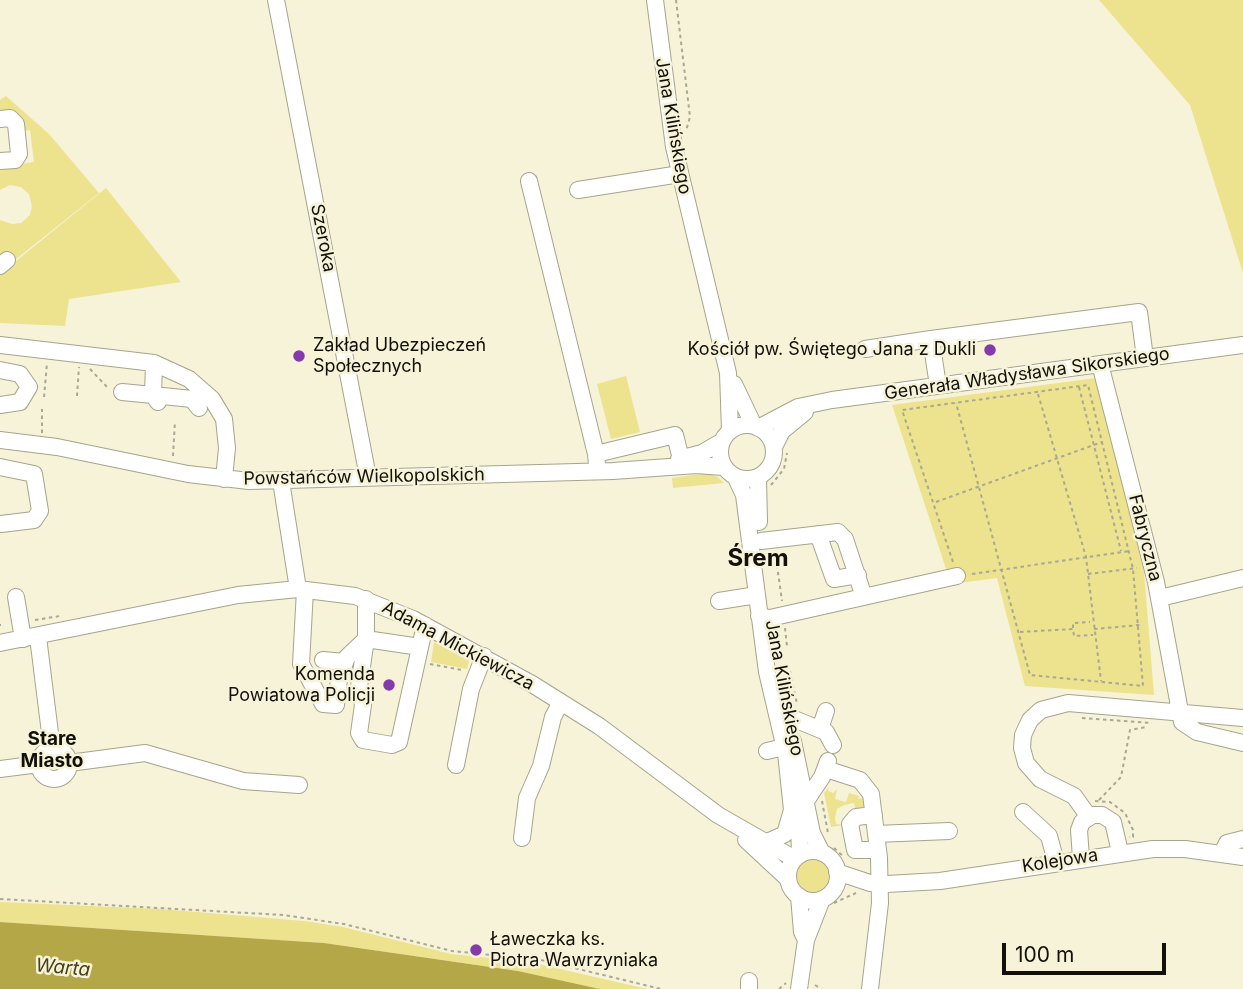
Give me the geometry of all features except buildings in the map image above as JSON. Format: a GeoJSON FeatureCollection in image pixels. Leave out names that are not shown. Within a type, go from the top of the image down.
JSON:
{"type":"FeatureCollection","features":[{"type":"Feature","properties":{"kind":"street","name":"Szeroka"},"geometry":{"type":"LineString","coordinates":[[276,0],[368,477]]}},
{"type":"Feature","properties":{"kind":"street","name":"Jana Kilińskiego"},"geometry":{"type":"LineString","coordinates":[[655,0],[680,174],[728,373],[756,427]]}},
{"type":"Feature","properties":{"kind":"street"},"geometry":{"type":"LineString","coordinates":[[0,119],[9,118],[16,124],[19,152],[17,159],[0,161]]}},
{"type":"Feature","properties":{"kind":"street"},"geometry":{"type":"LineString","coordinates":[[578,190],[680,174]]}},
{"type":"Feature","properties":{"kind":"street"},"geometry":{"type":"LineString","coordinates":[[529,181],[597,463],[675,435],[681,459]]}},
{"type":"Feature","properties":{"kind":"street"},"geometry":{"type":"LineString","coordinates":[[865,349],[1139,312],[1145,358]]}},
{"type":"Feature","properties":{"kind":"street"},"geometry":{"type":"LineString","coordinates":[[931,339],[938,386]]}},
{"type":"Feature","properties":{"kind":"street"},"geometry":{"type":"LineString","coordinates":[[0,345],[154,363],[189,379],[219,407],[227,436],[224,479]]}},
{"type":"Feature","properties":{"kind":"street","name":"Generała Władysława Sikorskiego"},"geometry":{"type":"LineString","coordinates":[[756,427],[798,407],[1243,345]]}},
{"type":"Feature","properties":{"kind":"street"},"geometry":{"type":"LineString","coordinates":[[154,363],[162,402]]}},
{"type":"Feature","properties":{"kind":"street","name":"Fabryczna"},"geometry":{"type":"LineString","coordinates":[[1100,364],[1160,598],[1180,714]]}},
{"type":"Feature","properties":{"kind":"street"},"geometry":{"type":"LineString","coordinates":[[0,370],[20,373],[29,387],[20,402],[0,405]]}},
{"type":"Feature","properties":{"kind":"street","name":"Jana Kilińskiego"},"geometry":{"type":"LineString","coordinates":[[726,437],[728,373]]}},
{"type":"Feature","properties":{"kind":"street"},"geometry":{"type":"LineString","coordinates":[[774,447],[769,436],[756,427],[741,426],[726,437],[719,455],[723,467],[736,478],[763,483],[771,465],[774,447],[786,427],[811,405]]}},
{"type":"Feature","properties":{"kind":"street","name":"Powstańców Wielkopolskich"},"geometry":{"type":"LineString","coordinates":[[647,468],[702,453],[726,437]]}},
{"type":"Feature","properties":{"kind":"street","name":"Powstańców Wielkopolskich"},"geometry":{"type":"LineString","coordinates":[[0,440],[224,479],[281,481],[597,463],[647,468],[705,465],[723,467]]}},
{"type":"Feature","properties":{"kind":"street"},"geometry":{"type":"LineString","coordinates":[[0,467],[34,474],[40,511],[34,520],[1,524]]}},
{"type":"Feature","properties":{"kind":"street","name":"Jana Kilińskiego"},"geometry":{"type":"LineString","coordinates":[[736,478],[744,495],[757,595],[771,617],[767,672],[784,747],[799,806],[822,853]]}},
{"type":"Feature","properties":{"kind":"street"},"geometry":{"type":"LineString","coordinates":[[281,481],[301,589],[302,668],[322,702],[337,713],[339,679],[345,662],[366,639]]}},
{"type":"Feature","properties":{"kind":"street","name":"Jana Kilińskiego"},"geometry":{"type":"LineString","coordinates":[[763,483],[756,498],[767,541],[771,617],[799,806],[801,835],[797,857]]}},
{"type":"Feature","properties":{"kind":"street"},"geometry":{"type":"LineString","coordinates":[[767,541],[835,531],[841,534],[864,597]]}},
{"type":"Feature","properties":{"kind":"street"},"geometry":{"type":"LineString","coordinates":[[818,534],[834,579],[858,575]]}},
{"type":"Feature","properties":{"kind":"street"},"geometry":{"type":"LineString","coordinates":[[771,617],[953,577]]}},
{"type":"Feature","properties":{"kind":"street"},"geometry":{"type":"LineString","coordinates":[[1160,598],[1243,578]]}},
{"type":"Feature","properties":{"kind":"street","name":"Adama Mickiewicza"},"geometry":{"type":"LineString","coordinates":[[0,643],[209,599],[301,589],[366,599],[425,625],[484,656],[607,732],[718,815],[788,879]]}},
{"type":"Feature","properties":{"kind":"street"},"geometry":{"type":"LineString","coordinates":[[719,601],[757,595]]}},
{"type":"Feature","properties":{"kind":"street"},"geometry":{"type":"LineString","coordinates":[[16,597],[31,638],[52,749]]}},
{"type":"Feature","properties":{"kind":"street"},"geometry":{"type":"LineString","coordinates":[[366,599],[366,639],[359,687],[363,705],[360,737],[392,745],[400,740],[425,625]]}},
{"type":"Feature","properties":{"kind":"street"},"geometry":{"type":"LineString","coordinates":[[366,639],[420,647]]}},
{"type":"Feature","properties":{"kind":"street"},"geometry":{"type":"LineString","coordinates":[[456,765],[471,689],[484,656]]}},
{"type":"Feature","properties":{"kind":"street"},"geometry":{"type":"LineString","coordinates":[[323,660],[345,662]]}},
{"type":"Feature","properties":{"kind":"street"},"geometry":{"type":"LineString","coordinates":[[522,838],[527,798],[541,766],[553,717],[561,702]]}},
{"type":"Feature","properties":{"kind":"street"},"geometry":{"type":"LineString","coordinates":[[1122,845],[1113,822],[1089,809],[1074,796],[1040,779],[1029,767],[1022,741],[1030,720],[1047,706],[1062,703],[1243,718]]}},
{"type":"Feature","properties":{"kind":"street"},"geometry":{"type":"LineString","coordinates":[[820,729],[826,711]]}},
{"type":"Feature","properties":{"kind":"street"},"geometry":{"type":"LineString","coordinates":[[1180,714],[1184,725],[1189,729],[1243,743]]}},
{"type":"Feature","properties":{"kind":"street"},"geometry":{"type":"LineString","coordinates":[[765,843],[785,834],[829,758],[828,734],[787,716]]}},
{"type":"Feature","properties":{"kind":"street"},"geometry":{"type":"LineString","coordinates":[[767,751],[784,747]]}},
{"type":"Feature","properties":{"kind":"street"},"geometry":{"type":"LineString","coordinates":[[52,749],[64,753],[69,763],[65,774],[57,779],[43,775],[39,764],[42,754],[52,749]]}},
{"type":"Feature","properties":{"kind":"street"},"geometry":{"type":"LineString","coordinates":[[69,763],[148,753],[243,782],[299,785]]}},
{"type":"Feature","properties":{"kind":"street"},"geometry":{"type":"LineString","coordinates":[[829,758],[864,783],[871,794],[877,842],[870,989]]}},
{"type":"Feature","properties":{"kind":"street"},"geometry":{"type":"LineString","coordinates":[[0,769],[39,764]]}},
{"type":"Feature","properties":{"kind":"street"},"geometry":{"type":"LineString","coordinates":[[1081,858],[1079,830],[1089,809]]}},
{"type":"Feature","properties":{"kind":"street"},"geometry":{"type":"LineString","coordinates":[[1023,812],[1049,836],[1056,862]]}},
{"type":"Feature","properties":{"kind":"street","name":"Adama Mickiewicza"},"geometry":{"type":"LineString","coordinates":[[718,815],[765,843],[797,857]]}},
{"type":"Feature","properties":{"kind":"street"},"geometry":{"type":"LineString","coordinates":[[874,815],[856,817],[850,824],[855,850],[877,842],[949,831]]}},
{"type":"Feature","properties":{"kind":"street"},"geometry":{"type":"LineString","coordinates":[[1222,853],[1227,843],[1243,839]]}},
{"type":"Feature","properties":{"kind":"street","name":"Kolejowa"},"geometry":{"type":"LineString","coordinates":[[827,896],[875,884],[940,881],[1081,858],[1122,845],[1176,848],[1243,857]]}},
{"type":"Feature","properties":{"kind":"street"},"geometry":{"type":"LineString","coordinates":[[799,986],[806,940],[827,896],[837,872],[829,857],[822,853],[797,857],[788,879],[799,896],[806,900],[827,896]]}},
{"type":"Feature","properties":{"kind":"street","name":"Kolejowa"},"geometry":{"type":"LineString","coordinates":[[837,872],[875,884]]}},
{"type":"Feature","properties":{"kind":"street"},"geometry":{"type":"LineString","coordinates":[[799,896],[802,932],[806,940]]}},
{"type":"Feature","properties":{"kind":"path"},"geometry":{"type":"LineString","coordinates":[[676,0],[690,117],[685,137]]}},
{"type":"Feature","properties":{"kind":"path"},"geometry":{"type":"LineString","coordinates":[[44,397],[47,362],[58,362]]}},
{"type":"Feature","properties":{"kind":"path"},"geometry":{"type":"LineString","coordinates":[[77,396],[82,362]]}},
{"type":"Feature","properties":{"kind":"path"},"geometry":{"type":"LineString","coordinates":[[86,364],[114,394]]}},
{"type":"Feature","properties":{"kind":"path"},"geometry":{"type":"LineString","coordinates":[[956,403],[1002,569],[1030,675],[1143,686],[1140,625],[1130,551],[1088,384],[902,410],[934,503],[953,577],[1002,569],[1130,551]]}},
{"type":"Feature","properties":{"kind":"path"},"geometry":{"type":"LineString","coordinates":[[1079,386],[1092,446],[1121,552]]}},
{"type":"Feature","properties":{"kind":"path"},"geometry":{"type":"LineString","coordinates":[[1038,393],[1086,557],[1101,681]]}},
{"type":"Feature","properties":{"kind":"path"},"geometry":{"type":"LineString","coordinates":[[162,402],[172,464]]}},
{"type":"Feature","properties":{"kind":"path"},"geometry":{"type":"LineString","coordinates":[[42,438],[43,409]]}},
{"type":"Feature","properties":{"kind":"path"},"geometry":{"type":"LineString","coordinates":[[763,483],[785,465],[790,438],[786,427]]}},
{"type":"Feature","properties":{"kind":"path"},"geometry":{"type":"LineString","coordinates":[[934,503],[1103,442]]}},
{"type":"Feature","properties":{"kind":"path"},"geometry":{"type":"LineString","coordinates":[[767,541],[771,617],[788,646]]}},
{"type":"Feature","properties":{"kind":"path"},"geometry":{"type":"LineString","coordinates":[[1092,622],[1073,623],[1074,636],[1094,634]]}},
{"type":"Feature","properties":{"kind":"path"},"geometry":{"type":"LineString","coordinates":[[1093,629],[1140,625]]}},
{"type":"Feature","properties":{"kind":"path"},"geometry":{"type":"LineString","coordinates":[[1018,632],[1073,629]]}},
{"type":"Feature","properties":{"kind":"path"},"geometry":{"type":"LineString","coordinates":[[429,663],[467,671]]}},
{"type":"Feature","properties":{"kind":"path"},"geometry":{"type":"LineString","coordinates":[[1077,711],[1083,720],[1148,725]]}},
{"type":"Feature","properties":{"kind":"path"},"geometry":{"type":"LineString","coordinates":[[1089,809],[1121,777],[1130,730],[1141,730],[1154,716]]}},
{"type":"Feature","properties":{"kind":"path"},"geometry":{"type":"LineString","coordinates":[[1099,800],[1114,804],[1127,816],[1133,837],[1122,845]]}},
{"type":"Feature","properties":{"kind":"path"},"geometry":{"type":"LineString","coordinates":[[0,899],[162,906],[305,918],[344,924],[452,951],[541,960],[660,989]]}},
{"type":"Feature","properties":{"kind":"path"},"geometry":{"type":"LineString","coordinates":[[779,989],[799,986],[819,988]]}},
{"type":"Feature","properties":{"kind":"shaded area"},"geometry":{"type":"Polygon","coordinates":[[[1099,0],[1243,0],[1243,273],[1190,105],[1099,0]]]}},
{"type":"Feature","properties":{"kind":"shaded area"},"geometry":{"type":"Polygon","coordinates":[[[6,96],[49,134],[99,193],[0,272],[0,220],[12,224],[21,223],[30,215],[32,206],[29,194],[21,187],[10,185],[0,190],[0,167],[34,162],[30,130],[22,131],[0,113],[0,100],[6,96]]]}},
{"type":"Feature","properties":{"kind":"shaded area"},"geometry":{"type":"Polygon","coordinates":[[[106,188],[181,282],[69,299],[65,326],[0,323],[0,274],[106,188]]]}},
{"type":"Feature","properties":{"kind":"shaded area"},"geometry":{"type":"Polygon","coordinates":[[[626,376],[640,432],[611,439],[597,384],[626,376]]]}},
{"type":"Feature","properties":{"kind":"shaded area"},"geometry":{"type":"Polygon","coordinates":[[[1096,378],[1144,572],[1154,695],[1025,686],[997,578],[951,584],[892,405],[1096,378]]]}},
{"type":"Feature","properties":{"kind":"shaded area"},"geometry":{"type":"Polygon","coordinates":[[[708,473],[724,483],[673,488],[672,478],[708,473]]]}},
{"type":"Feature","properties":{"kind":"shaded area"},"geometry":{"type":"Polygon","coordinates":[[[434,642],[469,661],[467,669],[431,662],[434,642]]]}},
{"type":"Feature","properties":{"kind":"shaded area"},"geometry":{"type":"Polygon","coordinates":[[[829,787],[828,791],[833,793],[837,789],[835,799],[846,802],[849,793],[859,796],[858,799],[863,798],[868,812],[856,813],[854,803],[844,805],[837,809],[835,818],[836,824],[844,825],[831,827],[824,793],[829,787]]]}},
{"type":"Feature","properties":{"kind":"shaded area"},"geometry":{"type":"Polygon","coordinates":[[[813,860],[824,865],[829,876],[824,887],[813,892],[802,887],[797,876],[802,865],[813,860]]]}},
{"type":"Feature","properties":{"kind":"shaded area"},"geometry":{"type":"Polygon","coordinates":[[[0,902],[161,909],[304,921],[343,927],[451,954],[530,962],[647,989],[600,989],[518,971],[324,943],[0,922],[0,902]]]}},
{"type":"Feature","properties":{"kind":"water","name":"Warta"},"geometry":{"type":"Polygon","coordinates":[[[0,922],[324,943],[518,971],[600,989],[0,989],[0,922]]]}},
{"type":"Feature","properties":{"kind":"place","name":"Kościół pw. Świętego Jana z Dukli"},"geometry":{"type":"Point","coordinates":[990,350]}},
{"type":"Feature","properties":{"kind":"place","name":"Zakład Ubezpieczeń Społecznych"},"geometry":{"type":"Point","coordinates":[299,356]}},
{"type":"Feature","properties":{"kind":"place","name":"Komenda Powiatowa Policji"},"geometry":{"type":"Point","coordinates":[389,685]}},
{"type":"Feature","properties":{"kind":"place","name":"Ławeczka ks. Piotra Wawrzyniaka"},"geometry":{"type":"Point","coordinates":[476,950]}},
{"type":"Feature","properties":{"kind":"district","name":"Śrem"},"geometry":{"type":"Point","coordinates":[758,559]}},
{"type":"Feature","properties":{"kind":"district","name":"Stare Miasto"},"geometry":{"type":"Point","coordinates":[52,750]}}]}
